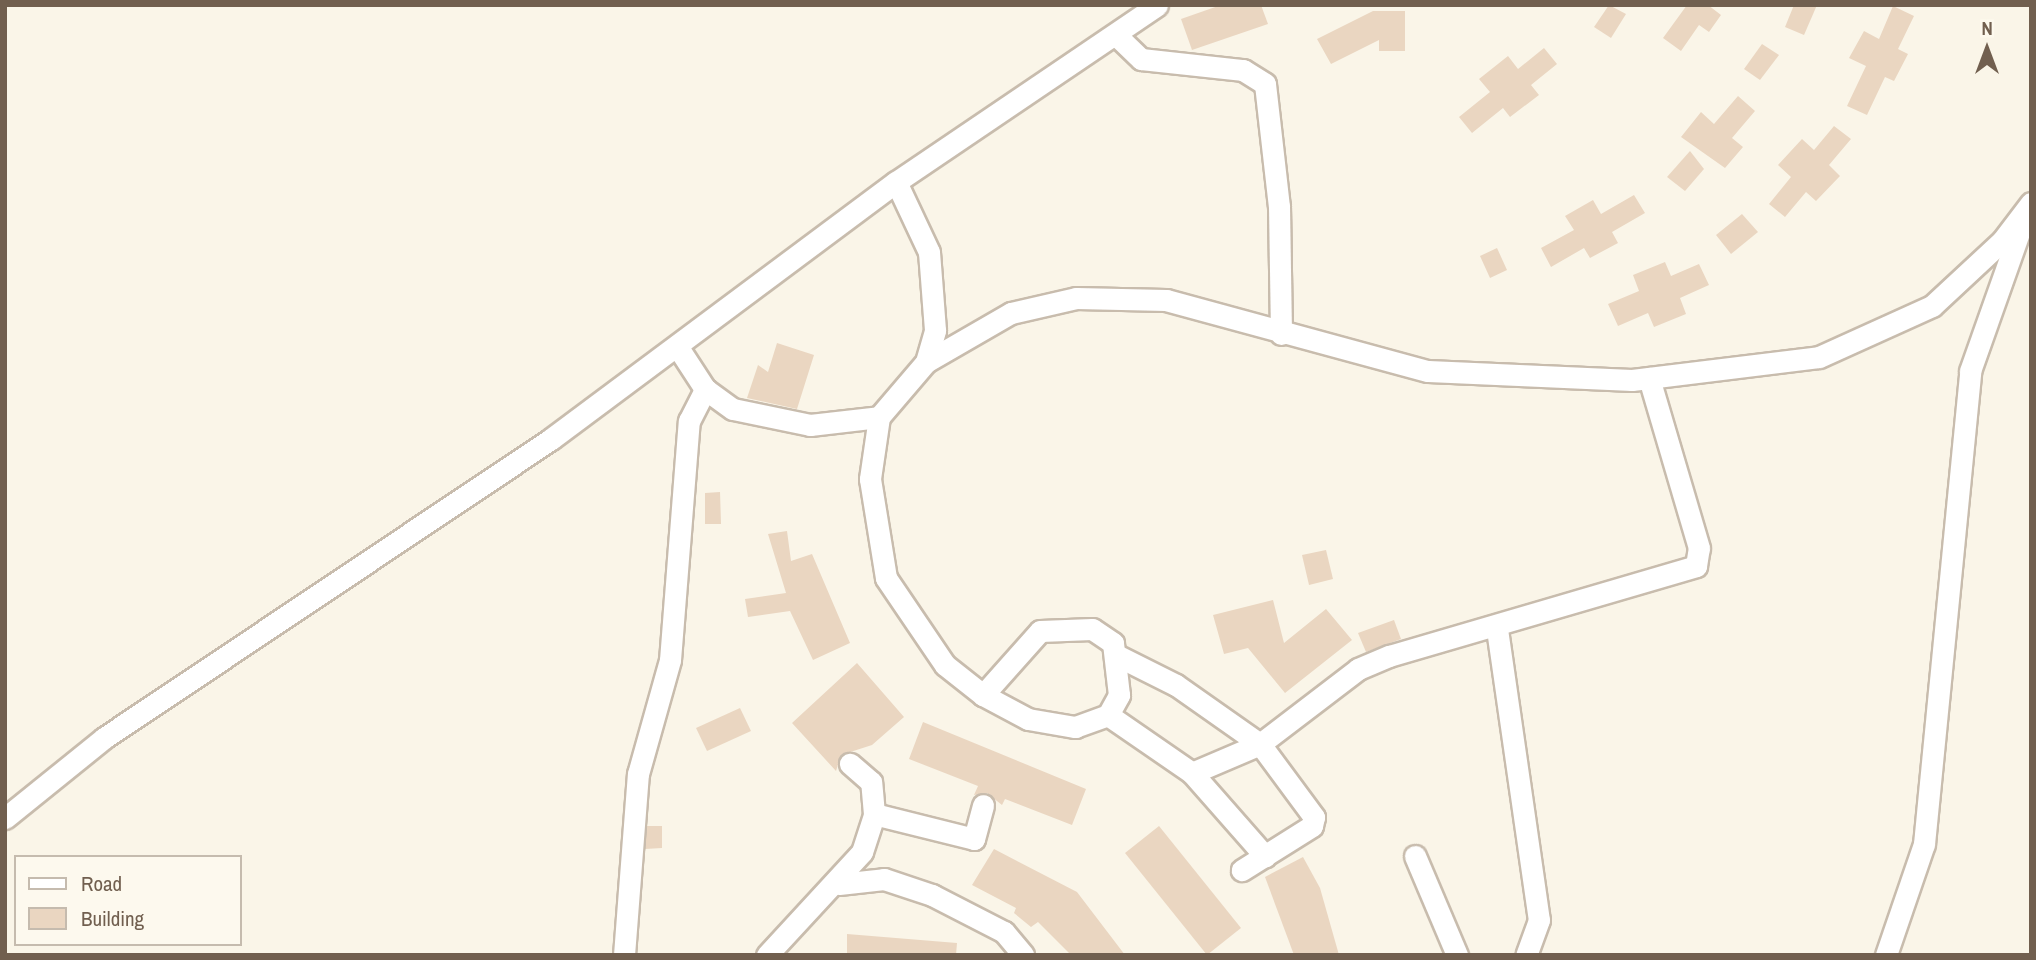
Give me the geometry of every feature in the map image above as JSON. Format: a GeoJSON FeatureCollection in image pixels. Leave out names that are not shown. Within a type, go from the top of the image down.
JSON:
{"type":"FeatureCollection","features":[{"type":"Feature","properties":{"kind":"street"},"geometry":{"type":"LineString","coordinates":[[5,818],[104,738],[551,439],[896,182],[1157,5]]}},
{"type":"Feature","properties":{"kind":"street"},"geometry":{"type":"LineString","coordinates":[[1116,35],[1141,59],[1244,69],[1265,84],[1279,206],[1281,334]]}},
{"type":"Feature","properties":{"kind":"street"},"geometry":{"type":"LineString","coordinates":[[896,182],[929,251],[935,330],[926,362]]}},
{"type":"Feature","properties":{"kind":"street"},"geometry":{"type":"LineString","coordinates":[[983,695],[1040,631],[1092,629],[1113,643],[1119,695],[1108,715],[1074,727],[1028,719],[983,695],[945,665],[886,578],[870,479],[879,417],[926,362],[1011,313],[1076,298],[1166,300],[1281,334],[1428,371],[1649,378],[1819,357],[1882,329],[1931,306],[2002,241],[2030,204]]}},
{"type":"Feature","properties":{"kind":"street"},"geometry":{"type":"LineString","coordinates":[[1886,955],[1924,844],[1970,371],[2030,204]]}},
{"type":"Feature","properties":{"kind":"street"},"geometry":{"type":"LineString","coordinates":[[677,346],[705,389],[733,409],[771,421],[854,424],[879,417]]}},
{"type":"Feature","properties":{"kind":"street"},"geometry":{"type":"LineString","coordinates":[[1192,773],[1261,744],[1358,669],[1497,629],[1541,608],[1696,566],[1699,548],[1649,378]]}},
{"type":"Feature","properties":{"kind":"street"},"geometry":{"type":"LineString","coordinates":[[624,955],[638,774],[670,660],[689,421],[705,389]]}},
{"type":"Feature","properties":{"kind":"street"},"geometry":{"type":"LineString","coordinates":[[1497,629],[1539,920],[1526,955]]}},
{"type":"Feature","properties":{"kind":"street"},"geometry":{"type":"LineString","coordinates":[[1116,655],[1176,685],[1261,744],[1314,822],[1242,870]]}},
{"type":"Feature","properties":{"kind":"street"},"geometry":{"type":"LineString","coordinates":[[1108,715],[1192,773],[1265,856]]}},
{"type":"Feature","properties":{"kind":"street"},"geometry":{"type":"LineString","coordinates":[[767,955],[839,884],[862,852],[874,814],[870,782],[850,764]]}},
{"type":"Feature","properties":{"kind":"street"},"geometry":{"type":"LineString","coordinates":[[874,814],[974,839],[983,805]]}},
{"type":"Feature","properties":{"kind":"street"},"geometry":{"type":"LineString","coordinates":[[1416,856],[1457,955]]}},
{"type":"Feature","properties":{"kind":"street"},"geometry":{"type":"LineString","coordinates":[[839,884],[884,879],[932,895],[1004,932],[1023,955]]}},
{"type":"Feature","properties":{"kind":"building"},"geometry":{"type":"Polygon","coordinates":[[[1221,5],[1261,5],[1268,24],[1192,50],[1181,19],[1221,5]]]}},
{"type":"Feature","properties":{"kind":"building"},"geometry":{"type":"Polygon","coordinates":[[[1609,5],[1626,14],[1611,38],[1594,27],[1609,5]]]}},
{"type":"Feature","properties":{"kind":"building"},"geometry":{"type":"Polygon","coordinates":[[[1687,5],[1708,5],[1721,15],[1709,32],[1699,25],[1681,51],[1663,38],[1687,5]]]}},
{"type":"Feature","properties":{"kind":"building"},"geometry":{"type":"Polygon","coordinates":[[[1794,5],[1817,5],[1804,35],[1785,27],[1794,5]]]}},
{"type":"Feature","properties":{"kind":"building"},"geometry":{"type":"Polygon","coordinates":[[[1893,6],[1914,16],[1898,49],[1908,54],[1894,81],[1885,77],[1867,115],[1847,106],[1866,66],[1849,58],[1864,31],[1879,39],[1893,6]]]}},
{"type":"Feature","properties":{"kind":"building"},"geometry":{"type":"Polygon","coordinates":[[[1373,11],[1405,11],[1405,51],[1379,51],[1379,40],[1331,64],[1317,39],[1373,11]]]}},
{"type":"Feature","properties":{"kind":"building"},"geometry":{"type":"Polygon","coordinates":[[[1762,44],[1779,55],[1760,80],[1744,69],[1762,44]]]}},
{"type":"Feature","properties":{"kind":"building"},"geometry":{"type":"Polygon","coordinates":[[[1544,48],[1557,64],[1531,85],[1539,95],[1510,117],[1503,108],[1472,133],[1459,117],[1490,92],[1479,79],[1508,56],[1518,69],[1544,48]]]}},
{"type":"Feature","properties":{"kind":"building"},"geometry":{"type":"Polygon","coordinates":[[[1738,96],[1755,111],[1732,138],[1743,147],[1725,168],[1681,137],[1701,112],[1714,124],[1738,96]]]}},
{"type":"Feature","properties":{"kind":"building"},"geometry":{"type":"Polygon","coordinates":[[[1834,126],[1851,139],[1829,165],[1840,176],[1816,201],[1806,192],[1785,217],[1769,204],[1791,177],[1778,165],[1802,139],[1814,150],[1834,126]]]}},
{"type":"Feature","properties":{"kind":"building"},"geometry":{"type":"Polygon","coordinates":[[[1690,151],[1704,169],[1685,191],[1667,177],[1690,151]]]}},
{"type":"Feature","properties":{"kind":"building"},"geometry":{"type":"Polygon","coordinates":[[[1634,195],[1645,213],[1612,232],[1618,243],[1590,258],[1584,248],[1551,267],[1541,248],[1574,230],[1565,216],[1593,200],[1601,214],[1634,195]]]}},
{"type":"Feature","properties":{"kind":"building"},"geometry":{"type":"Polygon","coordinates":[[[1742,214],[1758,232],[1731,254],[1716,235],[1742,214]]]}},
{"type":"Feature","properties":{"kind":"building"},"geometry":{"type":"Polygon","coordinates":[[[1497,248],[1507,270],[1490,278],[1480,256],[1497,248]]]}},
{"type":"Feature","properties":{"kind":"building"},"geometry":{"type":"Polygon","coordinates":[[[1665,262],[1671,276],[1699,264],[1709,285],[1680,298],[1686,314],[1654,327],[1648,313],[1618,326],[1608,304],[1639,291],[1633,275],[1665,262]]]}},
{"type":"Feature","properties":{"kind":"building"},"geometry":{"type":"Polygon","coordinates":[[[777,343],[814,355],[797,409],[747,398],[758,365],[768,372],[777,343]]]}},
{"type":"Feature","properties":{"kind":"building"},"geometry":{"type":"Polygon","coordinates":[[[720,492],[721,524],[705,524],[705,493],[720,492]]]}},
{"type":"Feature","properties":{"kind":"building"},"geometry":{"type":"Polygon","coordinates":[[[787,531],[791,561],[812,554],[850,643],[813,660],[790,611],[748,617],[745,599],[786,593],[768,534],[787,531]]]}},
{"type":"Feature","properties":{"kind":"building"},"geometry":{"type":"Polygon","coordinates":[[[1326,550],[1333,579],[1309,585],[1302,555],[1326,550]]]}},
{"type":"Feature","properties":{"kind":"building"},"geometry":{"type":"Polygon","coordinates":[[[1273,600],[1284,643],[1326,609],[1352,640],[1285,693],[1248,648],[1224,654],[1213,615],[1273,600]]]}},
{"type":"Feature","properties":{"kind":"building"},"geometry":{"type":"Polygon","coordinates":[[[1394,620],[1401,639],[1366,652],[1358,633],[1394,620]]]}},
{"type":"Feature","properties":{"kind":"building"},"geometry":{"type":"Polygon","coordinates":[[[857,663],[904,717],[872,745],[841,755],[836,771],[792,723],[857,663]]]}},
{"type":"Feature","properties":{"kind":"building"},"geometry":{"type":"Polygon","coordinates":[[[740,708],[751,731],[707,751],[696,728],[740,708]]]}},
{"type":"Feature","properties":{"kind":"building"},"geometry":{"type":"Polygon","coordinates":[[[923,722],[1086,789],[1072,825],[1005,799],[1002,805],[987,793],[974,795],[978,786],[909,759],[923,722]]]}},
{"type":"Feature","properties":{"kind":"building"},"geometry":{"type":"Polygon","coordinates":[[[647,826],[662,826],[662,848],[645,849],[647,826]]]}},
{"type":"Feature","properties":{"kind":"building"},"geometry":{"type":"Polygon","coordinates":[[[1159,826],[1241,928],[1207,955],[1125,853],[1159,826]]]}},
{"type":"Feature","properties":{"kind":"building"},"geometry":{"type":"Polygon","coordinates":[[[994,849],[1077,892],[1125,955],[1071,955],[1038,922],[1031,927],[1014,913],[1016,908],[972,885],[994,849]]]}},
{"type":"Feature","properties":{"kind":"building"},"geometry":{"type":"Polygon","coordinates":[[[1303,857],[1320,888],[1339,955],[1294,955],[1265,877],[1303,857]]]}},
{"type":"Feature","properties":{"kind":"building"},"geometry":{"type":"Polygon","coordinates":[[[847,934],[957,943],[956,955],[847,955],[847,934]]]}}]}
